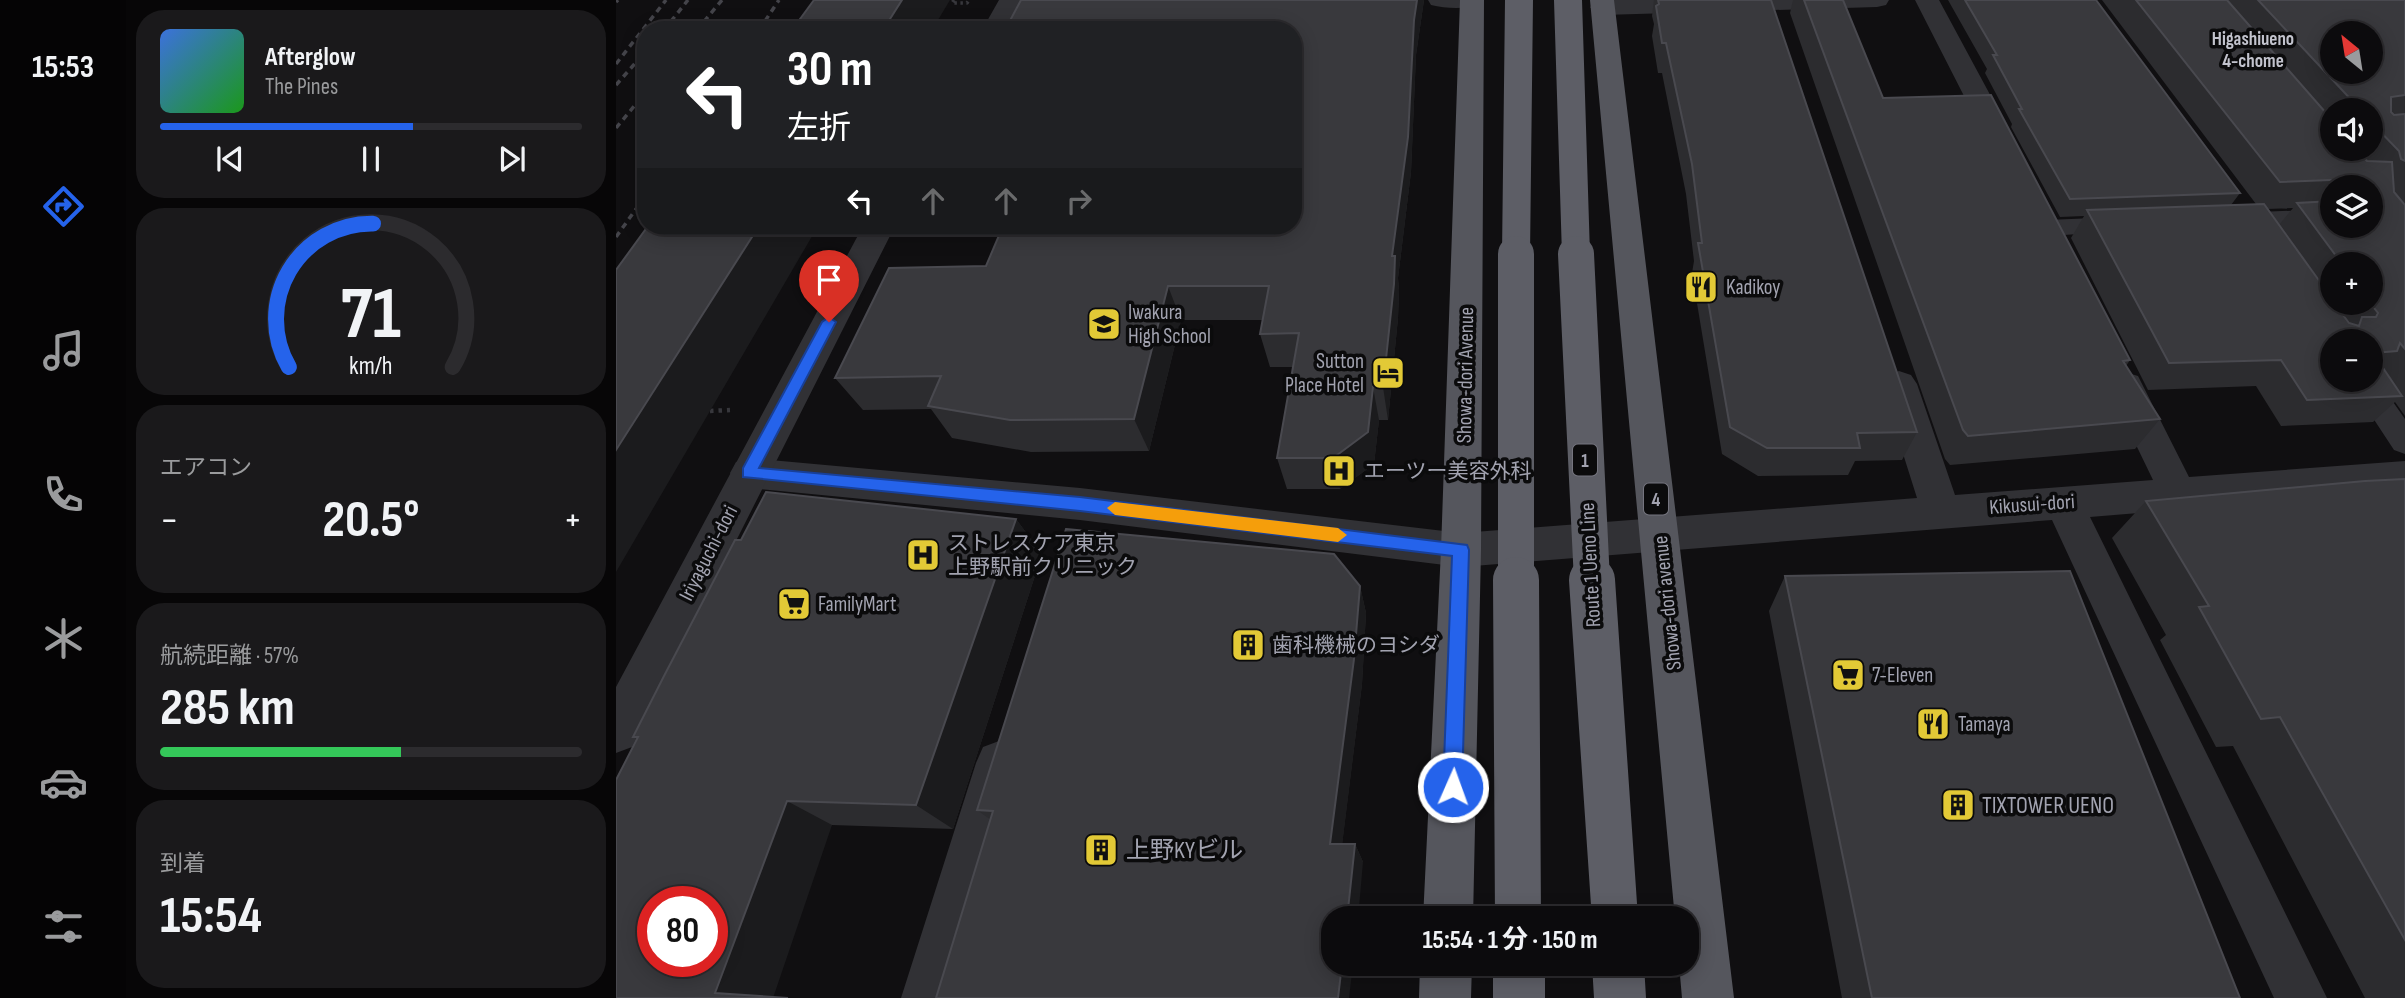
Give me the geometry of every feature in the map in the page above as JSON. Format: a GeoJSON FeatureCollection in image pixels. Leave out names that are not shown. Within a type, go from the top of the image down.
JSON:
{"type":"FeatureCollection","features":[{"type":"Feature","properties":{"kind":"highway","name":"Showa-dori Avenue"},"geometry":{"type":"LineString","coordinates":[[1448,906],[1461,550],[1472,0]]}},
{"type":"Feature","properties":{"kind":"highway"},"geometry":{"type":"LineString","coordinates":[[1518,906],[1515,377],[1519,0]]}},
{"type":"Feature","properties":{"kind":"highway","name":"Showa-dori avenue"},"geometry":{"type":"LineString","coordinates":[[1591,2],[1659,533],[1708,998]]}},
{"type":"Feature","properties":{"kind":"highway","name":"Route 1 Ueno Line"},"geometry":{"type":"LineString","coordinates":[[1591,2],[1574,245],[1595,665],[1614,906]]}},
{"type":"Feature","properties":{"kind":"highway"},"geometry":{"type":"LineString","coordinates":[[1445,998],[1446,976]]}},
{"type":"Feature","properties":{"kind":"highway"},"geometry":{"type":"LineString","coordinates":[[1519,976],[1519,998]]}},
{"type":"Feature","properties":{"kind":"highway"},"geometry":{"type":"LineString","coordinates":[[1619,976],[1620,998]]}},
{"type":"Feature","properties":{"kind":"street"},"geometry":{"type":"LineString","coordinates":[[1000,21],[1011,0]]}},
{"type":"Feature","properties":{"kind":"street"},"geometry":{"type":"LineString","coordinates":[[1440,0],[1472,0]]}},
{"type":"Feature","properties":{"kind":"street"},"geometry":{"type":"LineString","coordinates":[[1591,2],[1774,11],[1877,0]]}},
{"type":"Feature","properties":{"kind":"street"},"geometry":{"type":"LineString","coordinates":[[1927,0],[2015,168]]}},
{"type":"Feature","properties":{"kind":"street","name":"Iriyaguchi-dori"},"geometry":{"type":"LineString","coordinates":[[616,732],[748,473],[874,235]]}},
{"type":"Feature","properties":{"kind":"street"},"geometry":{"type":"LineString","coordinates":[[1891,360],[1941,511]]}},
{"type":"Feature","properties":{"kind":"street"},"geometry":{"type":"LineString","coordinates":[[2114,363],[2178,493]]}},
{"type":"Feature","properties":{"kind":"street","name":"Kikusui-dori"},"geometry":{"type":"LineString","coordinates":[[748,473],[1074,523],[1461,550],[2405,476]]}},
{"type":"Feature","properties":{"kind":"street"},"geometry":{"type":"LineString","coordinates":[[2063,502],[2301,998]]}},
{"type":"Feature","properties":{"kind":"street"},"geometry":{"type":"LineString","coordinates":[[927,998],[1012,724]]}},
{"type":"Feature","properties":{"kind":"lane"},"geometry":{"type":"LineString","coordinates":[[2235,198],[2266,242]]}},
{"type":"Feature","properties":{"kind":"lane"},"geometry":{"type":"LineString","coordinates":[[2210,222],[2320,217]]}},
{"type":"Feature","properties":{"kind":"lane"},"geometry":{"type":"LineString","coordinates":[[2047,228],[2142,224]]}},
{"type":"Feature","properties":{"kind":"lane"},"geometry":{"type":"LineString","coordinates":[[2370,392],[2405,442]]}},
{"type":"Feature","properties":{"kind":"path"},"geometry":{"type":"LineString","coordinates":[[954,0],[951,3],[967,3],[969,0]]}},
{"type":"Feature","properties":{"kind":"path"},"geometry":{"type":"LineString","coordinates":[[710,411],[740,410]]}},
{"type":"Feature","properties":{"kind":"building"},"geometry":{"type":"Polygon","coordinates":[[[814,0],[902,0],[889,21],[799,21],[814,0]]]}},
{"type":"Feature","properties":{"kind":"building"},"geometry":{"type":"Polygon","coordinates":[[[1021,0],[1417,0],[1408,137],[1392,256],[1395,256],[1394,284],[1383,387],[1373,387],[1368,432],[1333,458],[1277,458],[1299,333],[1260,334],[1269,286],[1168,286],[1134,419],[1010,420],[928,406],[941,376],[835,378],[889,268],[986,266],[999,235],[1302,235],[1302,21],[1010,21],[1021,0]]]}},
{"type":"Feature","properties":{"kind":"building"},"geometry":{"type":"Polygon","coordinates":[[[1658,0],[1771,0],[1917,432],[1857,433],[1860,448],[1767,448],[1730,427],[1698,243],[1702,243],[1692,164],[1666,43],[1662,43],[1656,6],[1659,4],[1658,0]]]}},
{"type":"Feature","properties":{"kind":"building"},"geometry":{"type":"Polygon","coordinates":[[[1804,0],[1843,0],[1883,98],[1991,95],[2130,360],[2123,361],[2160,419],[1968,436],[1963,430],[1804,0]]]}},
{"type":"Feature","properties":{"kind":"building"},"geometry":{"type":"Polygon","coordinates":[[[1965,0],[2096,0],[2240,193],[2070,199],[2019,109],[2022,109],[1993,55],[1997,55],[1965,0]]]}},
{"type":"Feature","properties":{"kind":"building"},"geometry":{"type":"Polygon","coordinates":[[[2136,0],[2227,0],[2320,106],[2320,161],[2392,162],[2394,192],[2405,205],[2405,349],[2400,343],[2397,351],[2383,352],[2383,329],[2320,329],[2320,392],[2383,392],[2383,368],[2402,396],[2307,400],[2281,360],[2169,363],[2087,210],[2264,204],[2320,282],[2320,315],[2343,315],[2349,323],[2359,326],[2362,317],[2383,315],[2383,252],[2333,252],[2323,238],[2383,238],[2383,175],[2320,175],[2320,180],[2280,182],[2136,0]]]}},
{"type":"Feature","properties":{"kind":"building"},"geometry":{"type":"Polygon","coordinates":[[[2258,0],[2405,0],[2405,95],[2391,97],[2391,112],[2394,115],[2405,114],[2405,161],[2401,159],[2399,151],[2383,134],[2383,98],[2350,98],[2336,84],[2384,84],[2384,21],[2320,21],[2320,66],[2258,0]]]}},
{"type":"Feature","properties":{"kind":"building"},"geometry":{"type":"Polygon","coordinates":[[[2320,202],[2320,234],[2297,203],[2320,202]]]}},
{"type":"Feature","properties":{"kind":"building"},"geometry":{"type":"Polygon","coordinates":[[[641,235],[753,235],[616,450],[616,270],[641,235]]]}},
{"type":"Feature","properties":{"kind":"building"},"geometry":{"type":"Polygon","coordinates":[[[2405,479],[2405,940],[2280,717],[2261,719],[2199,607],[2209,606],[2146,501],[2405,479]]]}},
{"type":"Feature","properties":{"kind":"building"},"geometry":{"type":"Polygon","coordinates":[[[766,492],[1016,519],[916,805],[787,801],[728,958],[728,886],[637,886],[637,977],[721,977],[715,993],[788,998],[616,998],[616,780],[638,737],[633,737],[735,540],[741,540],[766,492]]]}},
{"type":"Feature","properties":{"kind":"building"},"geometry":{"type":"Polygon","coordinates":[[[1066,529],[1334,554],[1360,586],[1354,659],[1330,844],[1355,844],[1348,906],[1321,906],[1321,976],[1341,976],[1338,998],[936,998],[993,811],[977,810],[1066,529]]]}},
{"type":"Feature","properties":{"kind":"building","name":"TIXTOWER UENO"},"geometry":{"type":"Polygon","coordinates":[[[2070,571],[2240,998],[1872,998],[1785,576],[2070,571]]]}},
{"type":"Feature","properties":{"kind":"railway"},"geometry":{"type":"LineString","coordinates":[[650,21],[666,0]]}},
{"type":"Feature","properties":{"kind":"railway"},"geometry":{"type":"LineString","coordinates":[[671,21],[688,0]]}},
{"type":"Feature","properties":{"kind":"railway"},"geometry":{"type":"LineString","coordinates":[[704,21],[722,0]]}},
{"type":"Feature","properties":{"kind":"railway"},"geometry":{"type":"LineString","coordinates":[[765,21],[779,0]]}},
{"type":"Feature","properties":{"kind":"railway"},"geometry":{"type":"LineString","coordinates":[[616,64],[637,37]]}},
{"type":"Feature","properties":{"kind":"railway"},"geometry":{"type":"LineString","coordinates":[[616,85],[637,61]]}},
{"type":"Feature","properties":{"kind":"railway"},"geometry":{"type":"LineString","coordinates":[[616,128],[637,103]]}},
{"type":"Feature","properties":{"kind":"railway"},"geometry":{"type":"LineString","coordinates":[[616,237],[637,208]]}},
{"type":"Feature","properties":{"kind":"slow traffic"},"geometry":{"type":"LineString","coordinates":[[1115,508],[1338,535]]}},
{"type":"Feature","properties":{"kind":"place","name":"Kadikoy"},"geometry":{"type":"Point","coordinates":[1701,287]}},
{"type":"Feature","properties":{"kind":"place","name":"Iwakura High School"},"geometry":{"type":"Point","coordinates":[1104,324]}},
{"type":"Feature","properties":{"kind":"place","name":"Sutton Place Hotel"},"geometry":{"type":"Point","coordinates":[1388,373]}},
{"type":"Feature","properties":{"kind":"place","name":"エーツー美容外科"},"geometry":{"type":"Point","coordinates":[1339,471]}},
{"type":"Feature","properties":{"kind":"place","name":"ストレスケア東京 上野駅前クリニック"},"geometry":{"type":"Point","coordinates":[923,555]}},
{"type":"Feature","properties":{"kind":"place","name":"FamilyMart"},"geometry":{"type":"Point","coordinates":[794,604]}},
{"type":"Feature","properties":{"kind":"place","name":"歯科機械のヨシダ"},"geometry":{"type":"Point","coordinates":[1248,645]}},
{"type":"Feature","properties":{"kind":"place","name":"7-Eleven"},"geometry":{"type":"Point","coordinates":[1848,675]}},
{"type":"Feature","properties":{"kind":"place","name":"Tamaya"},"geometry":{"type":"Point","coordinates":[1933,724]}},
{"type":"Feature","properties":{"kind":"place","name":"TIXTOWER UENO"},"geometry":{"type":"Point","coordinates":[1958,805]}},
{"type":"Feature","properties":{"kind":"place","name":"上野KYビル"},"geometry":{"type":"Point","coordinates":[1101,850]}},
{"type":"Feature","properties":{"kind":"district","name":"Higashiueno 4-chome"},"geometry":{"type":"Point","coordinates":[2253,49]}},
{"type":"Feature","properties":{"kind":"route"},"geometry":{"type":"LineString","coordinates":[[829,322],[748,473],[1080,504],[1461,550],[1453,787]]}}]}
